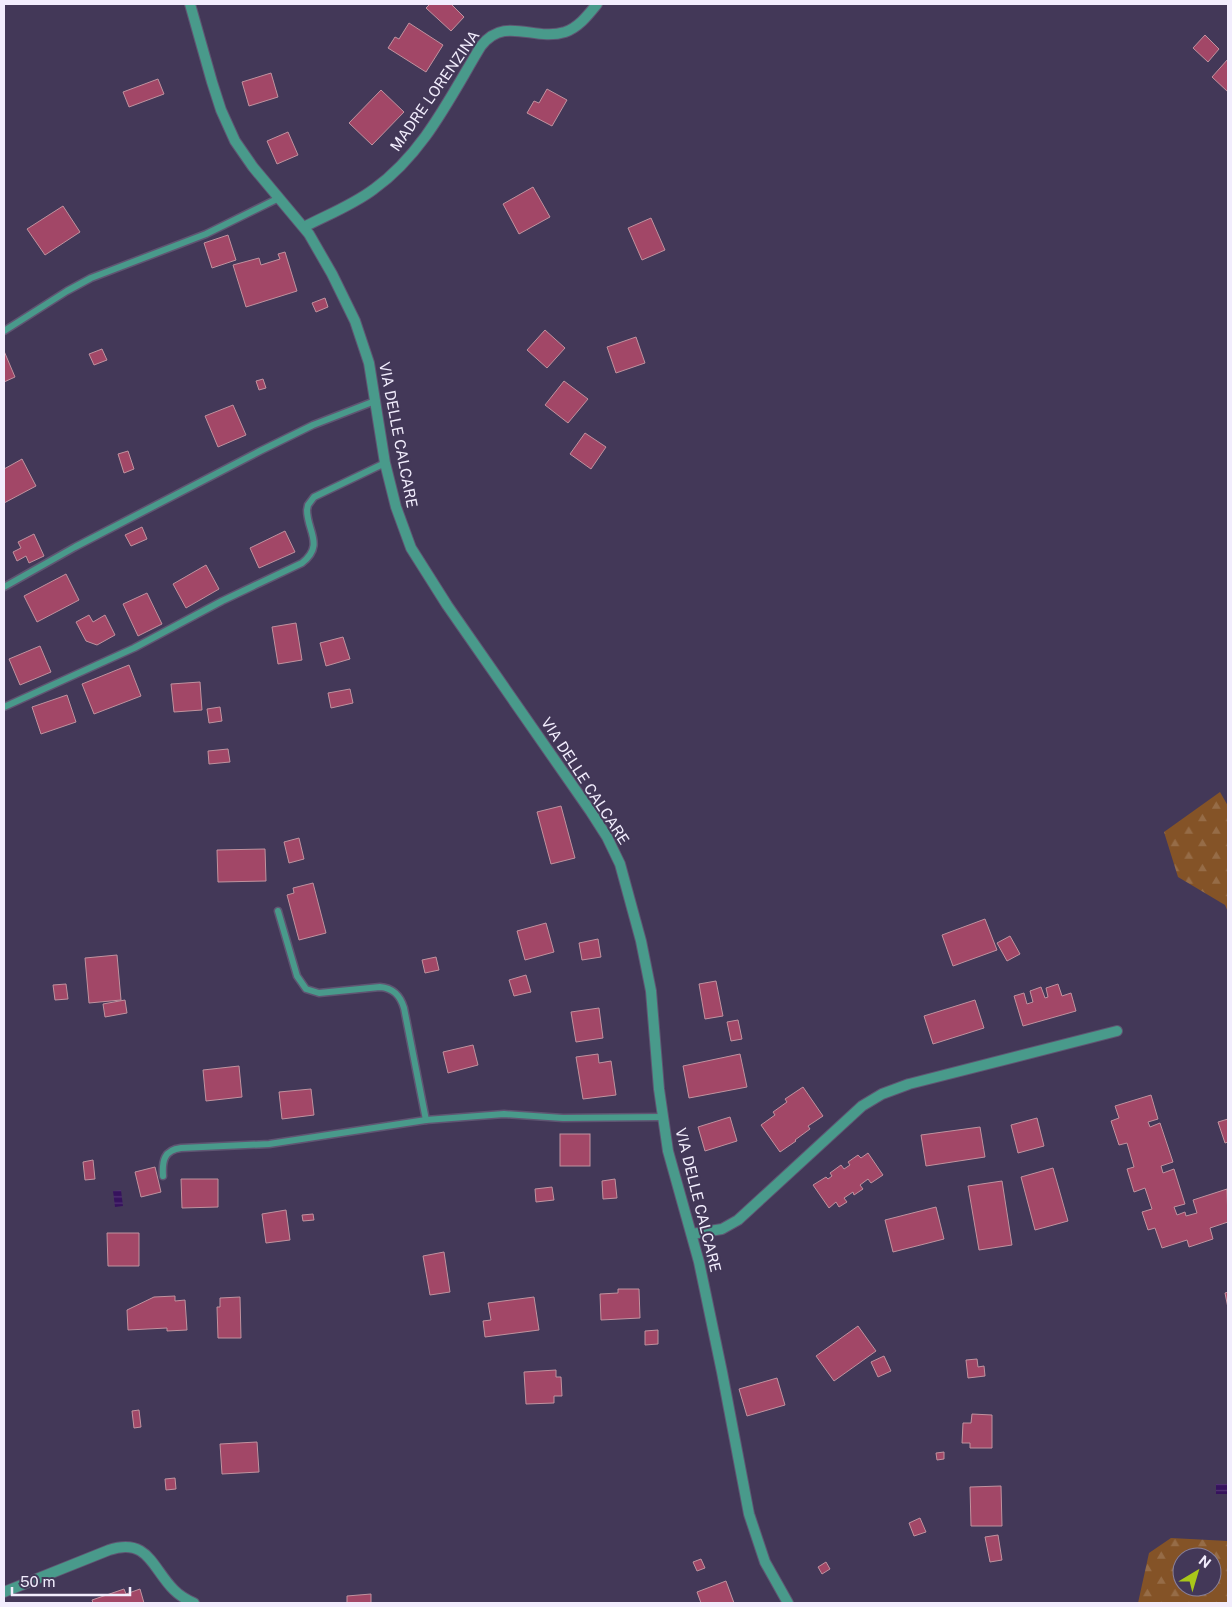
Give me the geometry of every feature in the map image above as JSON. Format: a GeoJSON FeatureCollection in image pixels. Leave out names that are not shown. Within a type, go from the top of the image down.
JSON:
{"type":"FeatureCollection","features":[{"type":"Feature","properties":{"kind":"street","name":"VIA DELLE CALCARE"},"geometry":{"type":"LineString","coordinates":[[190,4],[204,58],[227,126],[246,158],[304,227],[330,269],[355,322],[368,363],[396,507],[405,534],[415,555],[447,606],[591,812],[617,856],[623,873],[649,980],[654,1014],[662,1117],[670,1162],[692,1234],[722,1372],[749,1514],[765,1562],[788,1603]]}},
{"type":"Feature","properties":{"kind":"street","name":"MADRE LORENZINA"},"geometry":{"type":"LineString","coordinates":[[304,227],[373,190],[408,159],[427,135],[481,46],[488,38],[499,31],[509,30],[541,34],[565,32],[579,24],[597,4]]}},
{"type":"Feature","properties":{"kind":"street"},"geometry":{"type":"LineString","coordinates":[[692,1234],[722,1229],[738,1220],[854,1112],[882,1094],[909,1084],[1117,1031]]}},
{"type":"Feature","properties":{"kind":"street"},"geometry":{"type":"LineString","coordinates":[[4,1592],[109,1550],[126,1546],[133,1547],[145,1554],[174,1590],[194,1603]]}},
{"type":"Feature","properties":{"kind":"lane"},"geometry":{"type":"LineString","coordinates":[[4,331],[67,291],[96,276],[185,243],[279,198]]}},
{"type":"Feature","properties":{"kind":"lane"},"geometry":{"type":"LineString","coordinates":[[4,587],[75,547],[260,451],[313,425],[375,401]]}},
{"type":"Feature","properties":{"kind":"lane"},"geometry":{"type":"LineString","coordinates":[[4,708],[134,648],[222,601],[302,562],[309,556],[314,547],[314,537],[307,515],[310,502],[318,494],[386,463]]}},
{"type":"Feature","properties":{"kind":"lane"},"geometry":{"type":"LineString","coordinates":[[278,911],[296,976],[306,989],[319,993],[380,987],[389,988],[398,994],[404,1008],[426,1120]]}},
{"type":"Feature","properties":{"kind":"lane"},"geometry":{"type":"LineString","coordinates":[[163,1176],[163,1159],[168,1152],[176,1148],[269,1144],[426,1120],[504,1114],[563,1118],[662,1117]]}},
{"type":"Feature","properties":{"kind":"green space"},"geometry":{"type":"Polygon","coordinates":[[[1220,792],[1228,806],[1228,912],[1225,905],[1178,877],[1164,832],[1220,792]]]}},
{"type":"Feature","properties":{"kind":"green space"},"geometry":{"type":"Polygon","coordinates":[[[1171,1538],[1228,1541],[1228,1603],[1138,1603],[1149,1553],[1171,1538]]]}},
{"type":"Feature","properties":{"kind":"shaded area"},"geometry":{"type":"Polygon","coordinates":[[[121,1190],[123,1206],[115,1207],[113,1191],[121,1190]]]}},
{"type":"Feature","properties":{"kind":"shaded area"},"geometry":{"type":"Polygon","coordinates":[[[1216,1484],[1228,1484],[1228,1494],[1216,1494],[1216,1484]]]}},
{"type":"Feature","properties":{"kind":"building"},"geometry":{"type":"Polygon","coordinates":[[[430,4],[451,4],[464,17],[451,31],[426,8],[430,4]]]}},
{"type":"Feature","properties":{"kind":"building"},"geometry":{"type":"Polygon","coordinates":[[[409,23],[443,45],[426,72],[388,48],[395,37],[399,39],[409,23]]]}},
{"type":"Feature","properties":{"kind":"building"},"geometry":{"type":"Polygon","coordinates":[[[1205,35],[1219,49],[1208,62],[1193,48],[1205,35]]]}},
{"type":"Feature","properties":{"kind":"building"},"geometry":{"type":"Polygon","coordinates":[[[1228,59],[1228,92],[1212,77],[1228,59]]]}},
{"type":"Feature","properties":{"kind":"building"},"geometry":{"type":"Polygon","coordinates":[[[271,73],[278,97],[249,106],[242,82],[271,73]]]}},
{"type":"Feature","properties":{"kind":"building"},"geometry":{"type":"Polygon","coordinates":[[[158,79],[164,94],[129,107],[123,92],[158,79]]]}},
{"type":"Feature","properties":{"kind":"building"},"geometry":{"type":"Polygon","coordinates":[[[547,89],[567,100],[552,126],[527,113],[534,101],[539,103],[547,89]]]}},
{"type":"Feature","properties":{"kind":"building"},"geometry":{"type":"Polygon","coordinates":[[[381,90],[404,112],[372,145],[349,123],[381,90]]]}},
{"type":"Feature","properties":{"kind":"building"},"geometry":{"type":"Polygon","coordinates":[[[288,132],[298,155],[277,164],[267,141],[288,132]]]}},
{"type":"Feature","properties":{"kind":"building"},"geometry":{"type":"Polygon","coordinates":[[[533,187],[550,217],[519,234],[503,204],[533,187]]]}},
{"type":"Feature","properties":{"kind":"building"},"geometry":{"type":"Polygon","coordinates":[[[63,206],[80,232],[45,255],[27,229],[63,206]]]}},
{"type":"Feature","properties":{"kind":"building"},"geometry":{"type":"Polygon","coordinates":[[[651,218],[665,250],[642,260],[628,228],[651,218]]]}},
{"type":"Feature","properties":{"kind":"building"},"geometry":{"type":"Polygon","coordinates":[[[228,235],[236,260],[212,268],[204,243],[228,235]]]}},
{"type":"Feature","properties":{"kind":"building"},"geometry":{"type":"Polygon","coordinates":[[[285,252],[297,291],[246,307],[233,265],[259,258],[261,265],[280,259],[278,254],[285,252]]]}},
{"type":"Feature","properties":{"kind":"building"},"geometry":{"type":"Polygon","coordinates":[[[325,298],[328,307],[316,312],[312,303],[325,298]]]}},
{"type":"Feature","properties":{"kind":"building"},"geometry":{"type":"Polygon","coordinates":[[[545,330],[565,348],[547,368],[527,350],[545,330]]]}},
{"type":"Feature","properties":{"kind":"building"},"geometry":{"type":"Polygon","coordinates":[[[636,337],[645,363],[616,373],[607,347],[636,337]]]}},
{"type":"Feature","properties":{"kind":"building"},"geometry":{"type":"Polygon","coordinates":[[[102,349],[107,360],[94,365],[89,354],[102,349]]]}},
{"type":"Feature","properties":{"kind":"building"},"geometry":{"type":"Polygon","coordinates":[[[4,351],[15,377],[4,382],[4,351]]]}},
{"type":"Feature","properties":{"kind":"building"},"geometry":{"type":"Polygon","coordinates":[[[263,379],[266,388],[259,390],[256,381],[263,379]]]}},
{"type":"Feature","properties":{"kind":"building"},"geometry":{"type":"Polygon","coordinates":[[[564,381],[588,399],[568,423],[545,405],[564,381]]]}},
{"type":"Feature","properties":{"kind":"building"},"geometry":{"type":"Polygon","coordinates":[[[233,405],[246,435],[218,447],[205,416],[233,405]]]}},
{"type":"Feature","properties":{"kind":"building"},"geometry":{"type":"Polygon","coordinates":[[[585,433],[606,447],[591,469],[570,454],[585,433]]]}},
{"type":"Feature","properties":{"kind":"building"},"geometry":{"type":"Polygon","coordinates":[[[128,451],[134,469],[124,473],[118,454],[128,451]]]}},
{"type":"Feature","properties":{"kind":"building"},"geometry":{"type":"Polygon","coordinates":[[[22,459],[36,486],[4,503],[4,469],[22,459]]]}},
{"type":"Feature","properties":{"kind":"building"},"geometry":{"type":"Polygon","coordinates":[[[142,527],[147,539],[131,546],[125,535],[142,527]]]}},
{"type":"Feature","properties":{"kind":"building"},"geometry":{"type":"Polygon","coordinates":[[[285,531],[295,552],[259,568],[250,548],[285,531]]]}},
{"type":"Feature","properties":{"kind":"building"},"geometry":{"type":"Polygon","coordinates":[[[34,534],[44,556],[29,563],[26,556],[17,561],[13,552],[21,548],[18,542],[34,534]]]}},
{"type":"Feature","properties":{"kind":"building"},"geometry":{"type":"Polygon","coordinates":[[[206,565],[219,589],[186,608],[173,584],[206,565]]]}},
{"type":"Feature","properties":{"kind":"building"},"geometry":{"type":"Polygon","coordinates":[[[66,574],[79,600],[37,622],[24,596],[66,574]]]}},
{"type":"Feature","properties":{"kind":"building"},"geometry":{"type":"Polygon","coordinates":[[[147,593],[162,624],[138,636],[123,604],[147,593]]]}},
{"type":"Feature","properties":{"kind":"building"},"geometry":{"type":"Polygon","coordinates":[[[89,615],[93,622],[105,615],[115,635],[97,645],[86,641],[76,622],[89,615]]]}},
{"type":"Feature","properties":{"kind":"building"},"geometry":{"type":"Polygon","coordinates":[[[296,623],[302,660],[278,664],[272,627],[296,623]]]}},
{"type":"Feature","properties":{"kind":"building"},"geometry":{"type":"Polygon","coordinates":[[[343,637],[350,659],[326,666],[320,643],[343,637]]]}},
{"type":"Feature","properties":{"kind":"building"},"geometry":{"type":"Polygon","coordinates":[[[40,646],[51,672],[20,685],[9,659],[40,646]]]}},
{"type":"Feature","properties":{"kind":"building"},"geometry":{"type":"Polygon","coordinates":[[[129,665],[141,696],[94,714],[82,684],[129,665]]]}},
{"type":"Feature","properties":{"kind":"building"},"geometry":{"type":"Polygon","coordinates":[[[200,682],[202,710],[174,712],[171,684],[200,682]]]}},
{"type":"Feature","properties":{"kind":"building"},"geometry":{"type":"Polygon","coordinates":[[[350,689],[353,703],[331,708],[328,693],[350,689]]]}},
{"type":"Feature","properties":{"kind":"building"},"geometry":{"type":"Polygon","coordinates":[[[67,695],[76,722],[41,734],[32,707],[67,695]]]}},
{"type":"Feature","properties":{"kind":"building"},"geometry":{"type":"Polygon","coordinates":[[[220,707],[222,721],[209,723],[207,709],[220,707]]]}},
{"type":"Feature","properties":{"kind":"building"},"geometry":{"type":"Polygon","coordinates":[[[228,749],[230,762],[209,764],[208,751],[228,749]]]}},
{"type":"Feature","properties":{"kind":"building"},"geometry":{"type":"Polygon","coordinates":[[[561,806],[575,858],[551,864],[537,812],[561,806]]]}},
{"type":"Feature","properties":{"kind":"building"},"geometry":{"type":"Polygon","coordinates":[[[299,838],[304,859],[289,863],[284,842],[299,838]]]}},
{"type":"Feature","properties":{"kind":"building"},"geometry":{"type":"Polygon","coordinates":[[[265,849],[266,881],[218,882],[217,850],[265,849]]]}},
{"type":"Feature","properties":{"kind":"building"},"geometry":{"type":"Polygon","coordinates":[[[313,883],[326,933],[299,940],[287,895],[294,893],[293,888],[313,883]]]}},
{"type":"Feature","properties":{"kind":"building"},"geometry":{"type":"Polygon","coordinates":[[[985,919],[997,950],[953,966],[942,935],[985,919]]]}},
{"type":"Feature","properties":{"kind":"building"},"geometry":{"type":"Polygon","coordinates":[[[546,923],[554,952],[525,960],[517,931],[546,923]]]}},
{"type":"Feature","properties":{"kind":"building"},"geometry":{"type":"Polygon","coordinates":[[[1010,936],[1020,954],[1007,961],[997,943],[1010,936]]]}},
{"type":"Feature","properties":{"kind":"building"},"geometry":{"type":"Polygon","coordinates":[[[598,939],[601,957],[582,960],[579,943],[598,939]]]}},
{"type":"Feature","properties":{"kind":"building"},"geometry":{"type":"Polygon","coordinates":[[[117,955],[121,1000],[89,1003],[85,958],[117,955]]]}},
{"type":"Feature","properties":{"kind":"building"},"geometry":{"type":"Polygon","coordinates":[[[436,957],[439,970],[425,973],[422,960],[436,957]]]}},
{"type":"Feature","properties":{"kind":"building"},"geometry":{"type":"Polygon","coordinates":[[[526,975],[531,992],[514,996],[509,980],[526,975]]]}},
{"type":"Feature","properties":{"kind":"building"},"geometry":{"type":"Polygon","coordinates":[[[716,981],[723,1016],[705,1019],[699,984],[716,981]]]}},
{"type":"Feature","properties":{"kind":"building"},"geometry":{"type":"Polygon","coordinates":[[[66,984],[68,999],[55,1000],[53,985],[66,984]]]}},
{"type":"Feature","properties":{"kind":"building"},"geometry":{"type":"Polygon","coordinates":[[[1058,984],[1062,996],[1071,993],[1076,1011],[1023,1026],[1014,996],[1024,993],[1027,1004],[1033,1002],[1030,991],[1041,987],[1045,998],[1048,997],[1046,988],[1058,984]]]}},
{"type":"Feature","properties":{"kind":"building"},"geometry":{"type":"Polygon","coordinates":[[[125,1000],[127,1013],[105,1017],[103,1004],[125,1000]]]}},
{"type":"Feature","properties":{"kind":"building"},"geometry":{"type":"Polygon","coordinates":[[[975,1000],[984,1028],[933,1044],[924,1016],[975,1000]]]}},
{"type":"Feature","properties":{"kind":"building"},"geometry":{"type":"Polygon","coordinates":[[[599,1008],[603,1038],[576,1042],[571,1012],[599,1008]]]}},
{"type":"Feature","properties":{"kind":"building"},"geometry":{"type":"Polygon","coordinates":[[[738,1020],[742,1039],[731,1041],[727,1022],[738,1020]]]}},
{"type":"Feature","properties":{"kind":"building"},"geometry":{"type":"Polygon","coordinates":[[[473,1045],[478,1065],[448,1073],[443,1052],[473,1045]]]}},
{"type":"Feature","properties":{"kind":"building"},"geometry":{"type":"Polygon","coordinates":[[[598,1054],[599,1063],[611,1061],[616,1095],[583,1099],[576,1057],[598,1054]]]}},
{"type":"Feature","properties":{"kind":"building"},"geometry":{"type":"Polygon","coordinates":[[[740,1054],[747,1087],[689,1098],[683,1066],[740,1054]]]}},
{"type":"Feature","properties":{"kind":"building"},"geometry":{"type":"Polygon","coordinates":[[[239,1066],[242,1097],[206,1101],[203,1070],[239,1066]]]}},
{"type":"Feature","properties":{"kind":"building"},"geometry":{"type":"Polygon","coordinates":[[[803,1087],[823,1116],[808,1126],[810,1129],[780,1152],[761,1125],[775,1115],[773,1112],[787,1102],[785,1099],[803,1087]]]}},
{"type":"Feature","properties":{"kind":"building"},"geometry":{"type":"Polygon","coordinates":[[[311,1089],[314,1115],[282,1119],[279,1092],[311,1089]]]}},
{"type":"Feature","properties":{"kind":"building"},"geometry":{"type":"Polygon","coordinates":[[[1151,1095],[1158,1119],[1148,1122],[1150,1127],[1160,1123],[1173,1162],[1161,1166],[1163,1173],[1174,1169],[1185,1204],[1174,1207],[1177,1215],[1185,1212],[1186,1216],[1197,1213],[1193,1200],[1227,1189],[1228,1222],[1210,1228],[1213,1239],[1189,1247],[1187,1240],[1162,1248],[1155,1228],[1148,1230],[1142,1212],[1152,1209],[1145,1188],[1134,1192],[1127,1169],[1134,1167],[1127,1143],[1119,1145],[1111,1121],[1119,1118],[1115,1106],[1151,1095]]]}},
{"type":"Feature","properties":{"kind":"building"},"geometry":{"type":"Polygon","coordinates":[[[730,1117],[737,1141],[705,1151],[698,1127],[730,1117]]]}},
{"type":"Feature","properties":{"kind":"building"},"geometry":{"type":"Polygon","coordinates":[[[1037,1118],[1044,1146],[1018,1153],[1011,1125],[1037,1118]]]}},
{"type":"Feature","properties":{"kind":"building"},"geometry":{"type":"Polygon","coordinates":[[[1228,1119],[1228,1142],[1225,1143],[1218,1122],[1228,1119]]]}},
{"type":"Feature","properties":{"kind":"building"},"geometry":{"type":"Polygon","coordinates":[[[980,1127],[985,1157],[926,1166],[921,1135],[980,1127]]]}},
{"type":"Feature","properties":{"kind":"building"},"geometry":{"type":"Polygon","coordinates":[[[560,1134],[590,1134],[590,1166],[560,1166],[560,1134]]]}},
{"type":"Feature","properties":{"kind":"building"},"geometry":{"type":"Polygon","coordinates":[[[868,1153],[883,1175],[871,1183],[868,1179],[860,1185],[863,1189],[854,1195],[853,1192],[844,1198],[847,1202],[839,1207],[836,1202],[829,1208],[813,1185],[826,1177],[828,1179],[832,1176],[830,1173],[841,1165],[844,1169],[850,1165],[848,1162],[858,1155],[861,1158],[868,1153]]]}},
{"type":"Feature","properties":{"kind":"building"},"geometry":{"type":"Polygon","coordinates":[[[93,1160],[95,1179],[85,1180],[83,1162],[93,1160]]]}},
{"type":"Feature","properties":{"kind":"building"},"geometry":{"type":"Polygon","coordinates":[[[155,1167],[161,1192],[141,1197],[135,1172],[155,1167]]]}},
{"type":"Feature","properties":{"kind":"building"},"geometry":{"type":"Polygon","coordinates":[[[1053,1168],[1068,1221],[1035,1230],[1021,1177],[1053,1168]]]}},
{"type":"Feature","properties":{"kind":"building"},"geometry":{"type":"Polygon","coordinates":[[[181,1179],[218,1179],[218,1207],[182,1208],[181,1179]]]}},
{"type":"Feature","properties":{"kind":"building"},"geometry":{"type":"Polygon","coordinates":[[[615,1179],[617,1198],[603,1199],[602,1181],[615,1179]]]}},
{"type":"Feature","properties":{"kind":"building"},"geometry":{"type":"Polygon","coordinates":[[[1002,1181],[1012,1245],[979,1250],[968,1186],[1002,1181]]]}},
{"type":"Feature","properties":{"kind":"building"},"geometry":{"type":"Polygon","coordinates":[[[552,1187],[554,1200],[536,1202],[535,1189],[552,1187]]]}},
{"type":"Feature","properties":{"kind":"building"},"geometry":{"type":"Polygon","coordinates":[[[936,1207],[944,1239],[893,1252],[885,1220],[936,1207]]]}},
{"type":"Feature","properties":{"kind":"building"},"geometry":{"type":"Polygon","coordinates":[[[286,1210],[290,1240],[266,1243],[262,1214],[286,1210]]]}},
{"type":"Feature","properties":{"kind":"building"},"geometry":{"type":"Polygon","coordinates":[[[313,1214],[314,1220],[303,1221],[302,1215],[313,1214]]]}},
{"type":"Feature","properties":{"kind":"building"},"geometry":{"type":"Polygon","coordinates":[[[107,1233],[139,1233],[139,1266],[108,1266],[107,1233]]]}},
{"type":"Feature","properties":{"kind":"building"},"geometry":{"type":"Polygon","coordinates":[[[444,1252],[450,1292],[430,1295],[423,1256],[444,1252]]]}},
{"type":"Feature","properties":{"kind":"building"},"geometry":{"type":"Polygon","coordinates":[[[618,1289],[639,1289],[640,1318],[601,1320],[600,1294],[618,1293],[618,1289]]]}},
{"type":"Feature","properties":{"kind":"building"},"geometry":{"type":"Polygon","coordinates":[[[1228,1292],[1228,1308],[1225,1293],[1228,1292]]]}},
{"type":"Feature","properties":{"kind":"building"},"geometry":{"type":"Polygon","coordinates":[[[175,1296],[175,1301],[185,1300],[187,1330],[167,1331],[167,1328],[128,1330],[127,1310],[154,1297],[175,1296]]]}},
{"type":"Feature","properties":{"kind":"building"},"geometry":{"type":"Polygon","coordinates":[[[240,1297],[241,1338],[218,1338],[217,1307],[220,1307],[220,1298],[240,1297]]]}},
{"type":"Feature","properties":{"kind":"building"},"geometry":{"type":"Polygon","coordinates":[[[534,1297],[539,1330],[485,1337],[483,1321],[491,1320],[488,1303],[534,1297]]]}},
{"type":"Feature","properties":{"kind":"building"},"geometry":{"type":"Polygon","coordinates":[[[858,1326],[876,1351],[834,1381],[816,1356],[858,1326]]]}},
{"type":"Feature","properties":{"kind":"building"},"geometry":{"type":"Polygon","coordinates":[[[658,1330],[658,1344],[645,1345],[645,1331],[658,1330]]]}},
{"type":"Feature","properties":{"kind":"building"},"geometry":{"type":"Polygon","coordinates":[[[884,1356],[891,1371],[878,1377],[871,1362],[884,1356]]]}},
{"type":"Feature","properties":{"kind":"building"},"geometry":{"type":"Polygon","coordinates":[[[977,1359],[978,1367],[984,1366],[985,1376],[968,1378],[966,1360],[977,1359]]]}},
{"type":"Feature","properties":{"kind":"building"},"geometry":{"type":"Polygon","coordinates":[[[556,1370],[556,1377],[561,1377],[562,1396],[554,1396],[554,1403],[526,1404],[524,1372],[556,1370]]]}},
{"type":"Feature","properties":{"kind":"building"},"geometry":{"type":"Polygon","coordinates":[[[777,1378],[785,1405],[747,1416],[739,1389],[777,1378]]]}},
{"type":"Feature","properties":{"kind":"building"},"geometry":{"type":"Polygon","coordinates":[[[139,1410],[141,1427],[134,1428],[132,1411],[139,1410]]]}},
{"type":"Feature","properties":{"kind":"building"},"geometry":{"type":"Polygon","coordinates":[[[972,1414],[992,1415],[992,1448],[970,1448],[970,1443],[962,1443],[963,1423],[971,1423],[972,1414]]]}},
{"type":"Feature","properties":{"kind":"building"},"geometry":{"type":"Polygon","coordinates":[[[257,1442],[259,1472],[222,1474],[220,1444],[257,1442]]]}},
{"type":"Feature","properties":{"kind":"building"},"geometry":{"type":"Polygon","coordinates":[[[944,1452],[944,1459],[937,1460],[936,1453],[944,1452]]]}},
{"type":"Feature","properties":{"kind":"building"},"geometry":{"type":"Polygon","coordinates":[[[175,1478],[176,1489],[166,1490],[165,1479],[175,1478]]]}},
{"type":"Feature","properties":{"kind":"building"},"geometry":{"type":"Polygon","coordinates":[[[1001,1486],[1002,1526],[971,1526],[970,1487],[1001,1486]]]}},
{"type":"Feature","properties":{"kind":"building"},"geometry":{"type":"Polygon","coordinates":[[[920,1518],[926,1532],[914,1536],[909,1523],[920,1518]]]}},
{"type":"Feature","properties":{"kind":"building"},"geometry":{"type":"Polygon","coordinates":[[[998,1535],[1002,1560],[990,1562],[985,1537],[998,1535]]]}},
{"type":"Feature","properties":{"kind":"building"},"geometry":{"type":"Polygon","coordinates":[[[701,1559],[705,1568],[697,1571],[693,1562],[701,1559]]]}},
{"type":"Feature","properties":{"kind":"building"},"geometry":{"type":"Polygon","coordinates":[[[826,1562],[830,1569],[822,1574],[818,1567],[826,1562]]]}},
{"type":"Feature","properties":{"kind":"building"},"geometry":{"type":"Polygon","coordinates":[[[726,1581],[734,1603],[701,1603],[697,1592],[726,1581]]]}},
{"type":"Feature","properties":{"kind":"building"},"geometry":{"type":"Polygon","coordinates":[[[124,1589],[126,1594],[140,1589],[144,1603],[93,1603],[92,1600],[124,1589]]]}},
{"type":"Feature","properties":{"kind":"building"},"geometry":{"type":"Polygon","coordinates":[[[371,1594],[371,1603],[347,1603],[347,1596],[371,1594]]]}}]}
